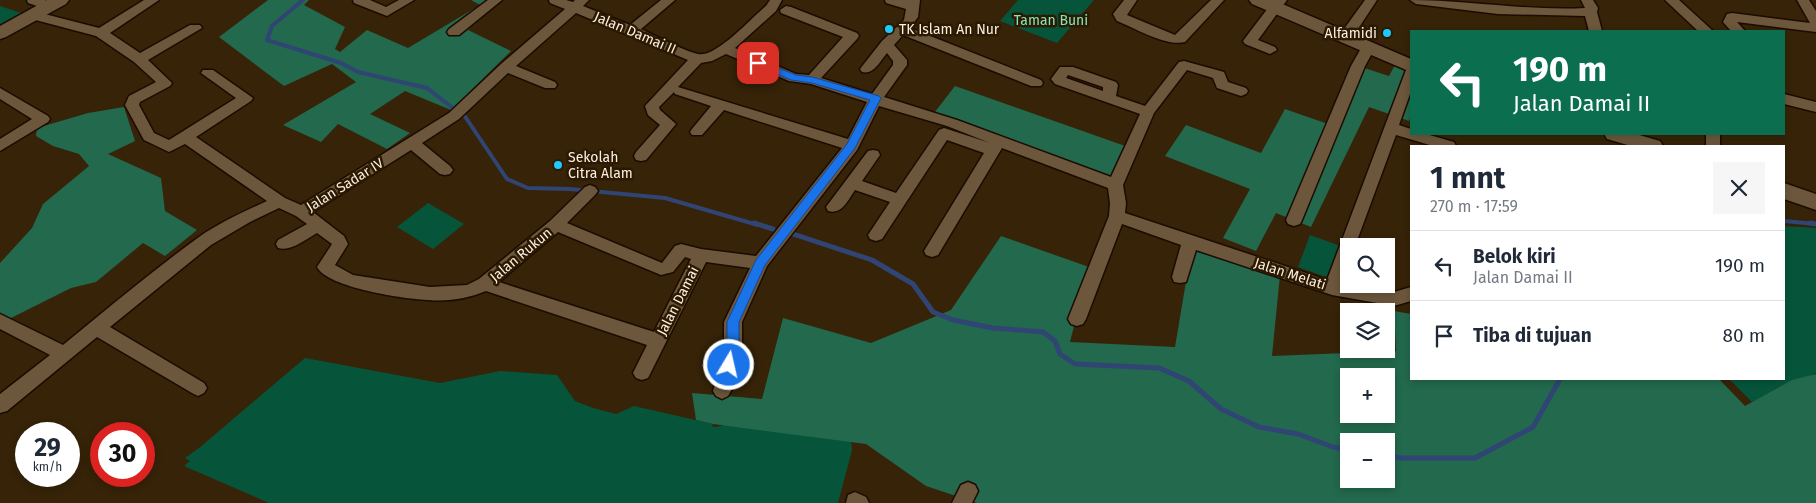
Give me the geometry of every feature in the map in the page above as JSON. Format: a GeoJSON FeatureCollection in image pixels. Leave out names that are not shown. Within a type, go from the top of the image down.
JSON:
{"type":"FeatureCollection","features":[{"type":"Feature","properties":{"kind":"main road"},"geometry":{"type":"LineString","coordinates":[[1258,0],[1278,4],[1410,66]]}},
{"type":"Feature","properties":{"kind":"main road"},"geometry":{"type":"LineString","coordinates":[[0,33],[44,5]]}},
{"type":"Feature","properties":{"kind":"main road"},"geometry":{"type":"LineString","coordinates":[[1617,135],[1650,145]]}},
{"type":"Feature","properties":{"kind":"main road"},"geometry":{"type":"LineString","coordinates":[[1785,191],[1816,202]]}},
{"type":"Feature","properties":{"kind":"street"},"geometry":{"type":"LineString","coordinates":[[101,33],[153,0]]}},
{"type":"Feature","properties":{"kind":"street"},"geometry":{"type":"LineString","coordinates":[[359,0],[387,12],[408,0]]}},
{"type":"Feature","properties":{"kind":"street"},"geometry":{"type":"LineString","coordinates":[[454,32],[496,0]]}},
{"type":"Feature","properties":{"kind":"street","name":"Jalan Damai II"},"geometry":{"type":"LineString","coordinates":[[555,0],[578,4],[697,59]]}},
{"type":"Feature","properties":{"kind":"street"},"geometry":{"type":"LineString","coordinates":[[632,30],[669,0]]}},
{"type":"Feature","properties":{"kind":"street"},"geometry":{"type":"LineString","coordinates":[[641,156],[669,124],[653,112],[652,106],[697,59],[710,58],[725,48],[771,8],[776,0]]}},
{"type":"Feature","properties":{"kind":"street"},"geometry":{"type":"LineString","coordinates":[[867,68],[883,47],[888,46],[913,15],[913,4],[891,0]]}},
{"type":"Feature","properties":{"kind":"street"},"geometry":{"type":"LineString","coordinates":[[1131,0],[1119,14],[1122,18],[1173,39],[1180,39],[1218,0]]}},
{"type":"Feature","properties":{"kind":"street"},"geometry":{"type":"LineString","coordinates":[[1348,37],[1351,29],[1371,0]]}},
{"type":"Feature","properties":{"kind":"street"},"geometry":{"type":"LineString","coordinates":[[1416,0],[1494,5],[1564,13],[1589,6],[1595,30]]}},
{"type":"Feature","properties":{"kind":"street"},"geometry":{"type":"LineString","coordinates":[[1671,0],[1705,30]]}},
{"type":"Feature","properties":{"kind":"street"},"geometry":{"type":"LineString","coordinates":[[1803,0],[1816,22]]}},
{"type":"Feature","properties":{"kind":"street","name":"Jalan Sadar IV"},"geometry":{"type":"LineString","coordinates":[[279,202],[302,212],[413,144],[454,116],[506,67],[578,4]]}},
{"type":"Feature","properties":{"kind":"street"},"geometry":{"type":"LineString","coordinates":[[1270,50],[1250,41],[1278,4]]}},
{"type":"Feature","properties":{"kind":"street"},"geometry":{"type":"LineString","coordinates":[[44,5],[101,33],[139,59],[165,83],[134,99],[132,105],[149,136],[169,147],[246,98],[208,73]]}},
{"type":"Feature","properties":{"kind":"street"},"geometry":{"type":"LineString","coordinates":[[786,10],[852,36],[812,80]]}},
{"type":"Feature","properties":{"kind":"street"},"geometry":{"type":"LineString","coordinates":[[1737,30],[1730,22],[1732,17],[1816,28]]}},
{"type":"Feature","properties":{"kind":"street"},"geometry":{"type":"LineString","coordinates":[[139,59],[195,28]]}},
{"type":"Feature","properties":{"kind":"street"},"geometry":{"type":"LineString","coordinates":[[901,29],[1036,84]]}},
{"type":"Feature","properties":{"kind":"street"},"geometry":{"type":"LineString","coordinates":[[722,391],[733,352],[733,322],[760,263],[852,146],[876,98],[900,65],[900,60],[888,46]]}},
{"type":"Feature","properties":{"kind":"street"},"geometry":{"type":"LineString","coordinates":[[1294,220],[1358,66],[1369,46]]}},
{"type":"Feature","properties":{"kind":"street"},"geometry":{"type":"LineString","coordinates":[[725,48],[794,78],[812,80],[876,98],[996,145],[1116,185]]}},
{"type":"Feature","properties":{"kind":"street"},"geometry":{"type":"LineString","coordinates":[[1077,319],[1116,216],[1118,203],[1116,185],[1148,112],[1184,65],[1219,75],[1222,84],[1241,91]]}},
{"type":"Feature","properties":{"kind":"street"},"geometry":{"type":"LineString","coordinates":[[506,67],[550,85]]}},
{"type":"Feature","properties":{"kind":"street","name":"Jalan Melati"},"geometry":{"type":"LineString","coordinates":[[1116,216],[1332,288],[1410,77]]}},
{"type":"Feature","properties":{"kind":"street"},"geometry":{"type":"LineString","coordinates":[[680,91],[852,146]]}},
{"type":"Feature","properties":{"kind":"street"},"geometry":{"type":"LineString","coordinates":[[0,93],[43,119],[0,146]]}},
{"type":"Feature","properties":{"kind":"street"},"geometry":{"type":"LineString","coordinates":[[1108,98],[1148,112]]}},
{"type":"Feature","properties":{"kind":"street"},"geometry":{"type":"LineString","coordinates":[[1785,99],[1816,107]]}},
{"type":"Feature","properties":{"kind":"street"},"geometry":{"type":"LineString","coordinates":[[697,132],[720,105]]}},
{"type":"Feature","properties":{"kind":"street"},"geometry":{"type":"LineString","coordinates":[[1391,128],[1410,134]]}},
{"type":"Feature","properties":{"kind":"street"},"geometry":{"type":"LineString","coordinates":[[876,234],[944,133],[996,145]]}},
{"type":"Feature","properties":{"kind":"street"},"geometry":{"type":"LineString","coordinates":[[1414,135],[1446,145]]}},
{"type":"Feature","properties":{"kind":"street"},"geometry":{"type":"LineString","coordinates":[[186,137],[279,202]]}},
{"type":"Feature","properties":{"kind":"street"},"geometry":{"type":"LineString","coordinates":[[413,144],[445,170]]}},
{"type":"Feature","properties":{"kind":"street"},"geometry":{"type":"LineString","coordinates":[[932,251],[996,145]]}},
{"type":"Feature","properties":{"kind":"street"},"geometry":{"type":"LineString","coordinates":[[834,207],[873,155]]}},
{"type":"Feature","properties":{"kind":"street"},"geometry":{"type":"LineString","coordinates":[[852,183],[900,200]]}},
{"type":"Feature","properties":{"kind":"street","name":"Jalan Rukun"},"geometry":{"type":"LineString","coordinates":[[316,226],[338,240],[340,244],[325,267],[350,281],[430,294],[470,290],[485,284],[556,225],[590,191]]}},
{"type":"Feature","properties":{"kind":"street"},"geometry":{"type":"LineString","coordinates":[[0,406],[95,327],[205,240],[244,218],[279,202]]}},
{"type":"Feature","properties":{"kind":"street"},"geometry":{"type":"LineString","coordinates":[[284,244],[316,226],[302,212]]}},
{"type":"Feature","properties":{"kind":"street"},"geometry":{"type":"LineString","coordinates":[[556,225],[661,270],[667,268],[681,250],[701,255]]}},
{"type":"Feature","properties":{"kind":"street"},"geometry":{"type":"LineString","coordinates":[[1180,278],[1190,242]]}},
{"type":"Feature","properties":{"kind":"street","name":"Jalan Damai"},"geometry":{"type":"LineString","coordinates":[[642,373],[701,255],[760,263]]}},
{"type":"Feature","properties":{"kind":"street"},"geometry":{"type":"LineString","coordinates":[[485,284],[658,341]]}},
{"type":"Feature","properties":{"kind":"street"},"geometry":{"type":"LineString","coordinates":[[1332,288],[1394,299],[1410,294]]}},
{"type":"Feature","properties":{"kind":"street"},"geometry":{"type":"LineString","coordinates":[[0,321],[63,353]]}},
{"type":"Feature","properties":{"kind":"street"},"geometry":{"type":"LineString","coordinates":[[95,327],[198,388]]}},
{"type":"Feature","properties":{"kind":"green space"},"geometry":{"type":"Polygon","coordinates":[[[268,0],[309,0],[304,5],[345,27],[335,49],[340,52],[367,30],[408,48],[480,5],[471,0],[501,0],[468,30],[511,51],[451,110],[405,91],[370,114],[410,133],[387,149],[338,124],[321,142],[283,125],[356,82],[332,64],[284,86],[219,37],[268,0]]]}},
{"type":"Feature","properties":{"kind":"green space","name":"Taman Buni"},"geometry":{"type":"Polygon","coordinates":[[[1018,0],[1094,0],[1057,43],[1000,21],[1018,0]]]}},
{"type":"Feature","properties":{"kind":"green space"},"geometry":{"type":"Polygon","coordinates":[[[0,6],[30,16],[0,32],[0,6]]]}},
{"type":"Feature","properties":{"kind":"green space"},"geometry":{"type":"Polygon","coordinates":[[[1395,65],[1410,71],[1409,121],[1369,107],[1311,227],[1276,213],[1256,251],[1223,238],[1250,189],[1165,156],[1186,125],[1261,153],[1285,109],[1328,124],[1358,66],[1389,76],[1395,65]]]}},
{"type":"Feature","properties":{"kind":"green space"},"geometry":{"type":"Polygon","coordinates":[[[955,86],[1128,147],[1107,181],[931,117],[955,86]]]}},
{"type":"Feature","properties":{"kind":"green space"},"geometry":{"type":"Polygon","coordinates":[[[124,107],[135,141],[108,154],[161,178],[165,211],[197,230],[165,256],[143,243],[96,282],[71,288],[11,318],[0,315],[0,263],[32,228],[43,204],[89,166],[79,154],[53,146],[36,136],[37,128],[88,113],[124,107]]]}},
{"type":"Feature","properties":{"kind":"green space"},"geometry":{"type":"Polygon","coordinates":[[[428,203],[464,224],[433,249],[397,227],[428,203]]]}},
{"type":"Feature","properties":{"kind":"green space"},"geometry":{"type":"Polygon","coordinates":[[[1785,226],[1816,228],[1816,373],[1752,402],[1730,380],[1785,380],[1785,226]]]}},
{"type":"Feature","properties":{"kind":"green space"},"geometry":{"type":"Polygon","coordinates":[[[1310,235],[1340,246],[1340,282],[1298,267],[1310,235]]]}},
{"type":"Feature","properties":{"kind":"green space"},"geometry":{"type":"Polygon","coordinates":[[[1001,236],[1089,267],[1070,342],[1175,347],[1192,246],[1280,275],[1272,356],[1340,353],[1340,358],[1395,358],[1395,311],[1410,314],[1410,380],[1720,380],[1745,406],[1792,380],[1816,374],[1816,503],[977,503],[926,486],[866,444],[713,424],[696,420],[692,393],[762,399],[783,318],[871,343],[951,310],[1001,236]]]}},
{"type":"Feature","properties":{"kind":"green space"},"geometry":{"type":"Polygon","coordinates":[[[305,358],[440,383],[500,371],[557,375],[575,401],[593,408],[616,414],[634,406],[713,424],[712,426],[715,427],[808,409],[850,433],[852,450],[838,503],[269,503],[184,466],[190,461],[185,458],[305,358]]]}},
{"type":"Feature","properties":{"kind":"waterway"},"geometry":{"type":"LineString","coordinates":[[303,0],[272,26],[267,40],[341,63],[358,72],[427,88],[454,109]]}},
{"type":"Feature","properties":{"kind":"waterway"},"geometry":{"type":"LineString","coordinates":[[464,115],[507,179],[528,188],[570,189],[665,198],[758,225]]}},
{"type":"Feature","properties":{"kind":"waterway"},"geometry":{"type":"LineString","coordinates":[[1785,221],[1816,224],[1810,223]]}},
{"type":"Feature","properties":{"kind":"waterway"},"geometry":{"type":"LineString","coordinates":[[754,223],[773,229]]}},
{"type":"Feature","properties":{"kind":"waterway"},"geometry":{"type":"LineString","coordinates":[[790,233],[872,260],[913,284],[933,312],[953,320],[993,328],[1043,332],[1055,341],[1060,354],[1075,364],[1159,368],[1189,381],[1221,409],[1259,427],[1298,434],[1340,448]]}},
{"type":"Feature","properties":{"kind":"waterway"},"geometry":{"type":"LineString","coordinates":[[1395,457],[1475,458],[1533,427],[1559,380]]}},
{"type":"Feature","properties":{"kind":"place","name":"TK Islam An Nur"},"geometry":{"type":"Point","coordinates":[889,29]}},
{"type":"Feature","properties":{"kind":"place","name":"Alfamidi"},"geometry":{"type":"Point","coordinates":[1387,33]}},
{"type":"Feature","properties":{"kind":"place","name":"Sekolah Citra Alam"},"geometry":{"type":"Point","coordinates":[558,165]}},
{"type":"Feature","properties":{"kind":"route"},"geometry":{"type":"LineString","coordinates":[[729,365],[733,352],[733,322],[760,263],[852,146],[876,98],[812,80],[794,78],[758,63]]}}]}
